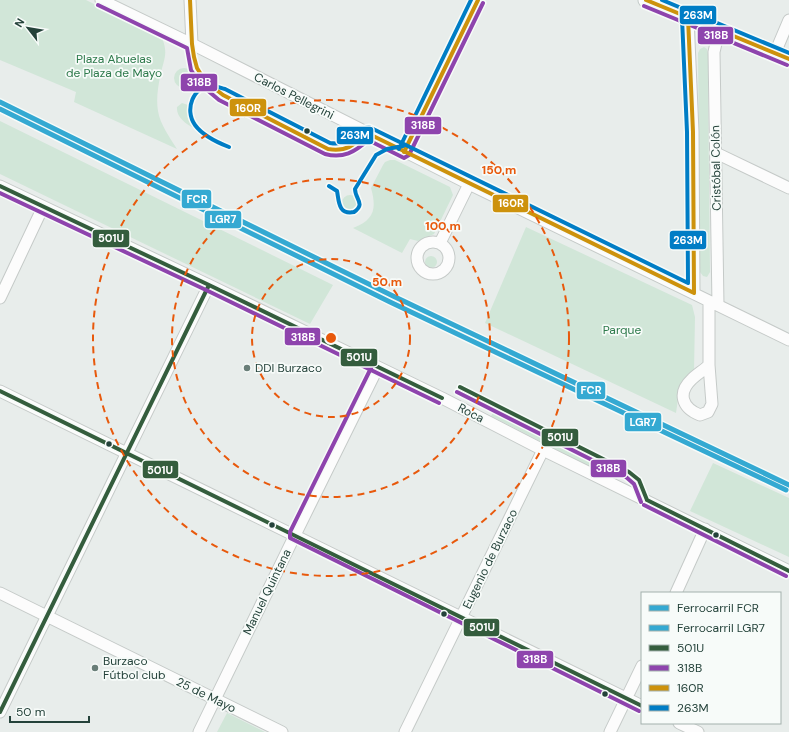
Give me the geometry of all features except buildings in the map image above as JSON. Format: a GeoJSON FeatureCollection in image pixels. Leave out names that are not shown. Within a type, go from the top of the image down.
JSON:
{"type":"FeatureCollection","features":[{"type":"Feature","properties":{"kind":"main road"},"geometry":{"type":"LineString","coordinates":[[646,0],[782,56]]}},
{"type":"Feature","properties":{"kind":"street","name":"Carlos Pellegrini"},"geometry":{"type":"LineString","coordinates":[[101,0],[192,44],[404,152],[789,340]]}},
{"type":"Feature","properties":{"kind":"street"},"geometry":{"type":"LineString","coordinates":[[190,0],[192,44]]}},
{"type":"Feature","properties":{"kind":"street"},"geometry":{"type":"LineString","coordinates":[[404,152],[478,0]]}},
{"type":"Feature","properties":{"kind":"street","name":"Cristóbal Colón"},"geometry":{"type":"LineString","coordinates":[[688,18],[693,132],[694,293]]}},
{"type":"Feature","properties":{"kind":"street"},"geometry":{"type":"LineString","coordinates":[[782,56],[789,20]]}},
{"type":"Feature","properties":{"kind":"street","name":"Cristóbal Colón"},"geometry":{"type":"LineString","coordinates":[[709,365],[713,303],[716,153],[714,52],[718,30]]}},
{"type":"Feature","properties":{"kind":"street"},"geometry":{"type":"LineString","coordinates":[[716,153],[789,188]]}},
{"type":"Feature","properties":{"kind":"street"},"geometry":{"type":"LineString","coordinates":[[440,243],[469,184]]}},
{"type":"Feature","properties":{"kind":"street","name":"Roca"},"geometry":{"type":"LineString","coordinates":[[0,186],[442,398],[543,450],[789,570]]}},
{"type":"Feature","properties":{"kind":"street"},"geometry":{"type":"LineString","coordinates":[[0,298],[43,207]]}},
{"type":"Feature","properties":{"kind":"street"},"geometry":{"type":"LineString","coordinates":[[0,712],[209,285]]}},
{"type":"Feature","properties":{"kind":"street","name":"Manuel Quintana"},"geometry":{"type":"LineString","coordinates":[[199,732],[378,367]]}},
{"type":"Feature","properties":{"kind":"street"},"geometry":{"type":"LineString","coordinates":[[0,391],[641,705]]}},
{"type":"Feature","properties":{"kind":"street","name":"Eugenio de Burzaco"},"geometry":{"type":"LineString","coordinates":[[405,732],[543,450]]}},
{"type":"Feature","properties":{"kind":"street"},"geometry":{"type":"LineString","coordinates":[[676,592],[706,529]]}},
{"type":"Feature","properties":{"kind":"street","name":"25 de Mayo"},"geometry":{"type":"LineString","coordinates":[[0,593],[282,732]]}},
{"type":"Feature","properties":{"kind":"street"},"geometry":{"type":"LineString","coordinates":[[610,732],[641,668]]}},
{"type":"Feature","properties":{"kind":"street"},"geometry":{"type":"LineString","coordinates":[[681,724],[698,732]]}},
{"type":"Feature","properties":{"kind":"green space","name":"Plaza Abuelas de Plaza de Mayo"},"geometry":{"type":"Polygon","coordinates":[[[0,0],[86,0],[162,38],[165,53],[158,89],[158,111],[168,136],[177,149],[74,102],[76,92],[0,60],[0,0]]]}},
{"type":"Feature","properties":{"kind":"green space"},"geometry":{"type":"Polygon","coordinates":[[[704,47],[707,49],[708,54],[710,272],[707,277],[703,276],[700,272],[698,53],[700,49],[704,47]]]}},
{"type":"Feature","properties":{"kind":"green space"},"geometry":{"type":"Polygon","coordinates":[[[184,68],[191,71],[194,78],[191,85],[184,88],[177,85],[174,78],[177,71],[184,68]]]}},
{"type":"Feature","properties":{"kind":"green space"},"geometry":{"type":"Polygon","coordinates":[[[182,103],[188,105],[190,120],[194,128],[185,122],[178,114],[177,107],[182,103]]]}},
{"type":"Feature","properties":{"kind":"green space"},"geometry":{"type":"Polygon","coordinates":[[[0,121],[333,285],[310,324],[0,174],[0,121]]]}},
{"type":"Feature","properties":{"kind":"green space"},"geometry":{"type":"Polygon","coordinates":[[[395,160],[450,187],[453,195],[434,234],[418,241],[410,239],[402,253],[353,228],[360,225],[370,217],[374,202],[371,188],[385,162],[395,160]]]}},
{"type":"Feature","properties":{"kind":"green space"},"geometry":{"type":"Polygon","coordinates":[[[350,195],[356,197],[358,203],[356,209],[350,211],[344,209],[342,203],[344,197],[350,195]]]}},
{"type":"Feature","properties":{"kind":"green space","name":"Parque"},"geometry":{"type":"Polygon","coordinates":[[[526,227],[692,305],[695,317],[694,372],[683,385],[678,399],[676,413],[485,323],[526,227]]]}},
{"type":"Feature","properties":{"kind":"green space"},"geometry":{"type":"Polygon","coordinates":[[[429,256],[433,256],[437,262],[433,268],[429,268],[425,264],[425,260],[429,256]]]}},
{"type":"Feature","properties":{"kind":"green space"},"geometry":{"type":"Polygon","coordinates":[[[495,410],[608,467],[618,476],[617,479],[615,480],[491,416],[495,410]]]}},
{"type":"Feature","properties":{"kind":"green space"},"geometry":{"type":"Polygon","coordinates":[[[713,463],[789,498],[789,557],[690,511],[713,463]]]}},
{"type":"Feature","properties":{"kind":"green space"},"geometry":{"type":"Polygon","coordinates":[[[227,713],[265,732],[217,732],[227,713]]]}},
{"type":"Feature","properties":{"kind":"rail line","name":"FCR"},"geometry":{"type":"LineString","coordinates":[[0,102],[393,296],[789,485]]}},
{"type":"Feature","properties":{"kind":"rail line","name":"LGR7"},"geometry":{"type":"LineString","coordinates":[[0,109],[390,302],[786,490]]}},
{"type":"Feature","properties":{"kind":"transit line","name":"160R"},"geometry":{"type":"LineString","coordinates":[[190,0],[192,44],[197,68],[205,81],[223,95],[328,149],[335,150],[350,147],[367,133]]}},
{"type":"Feature","properties":{"kind":"transit line","name":"263M"},"geometry":{"type":"LineString","coordinates":[[399,149],[471,0]]}},
{"type":"Feature","properties":{"kind":"transit line","name":"160R"},"geometry":{"type":"LineString","coordinates":[[404,152],[478,0]]}},
{"type":"Feature","properties":{"kind":"transit line","name":"160R"},"geometry":{"type":"LineString","coordinates":[[646,0],[789,59]]}},
{"type":"Feature","properties":{"kind":"transit line","name":"263M"},"geometry":{"type":"LineString","coordinates":[[662,0],[789,53]]}},
{"type":"Feature","properties":{"kind":"transit line","name":"318B"},"geometry":{"type":"LineString","coordinates":[[98,5],[187,48],[191,70],[200,84],[219,100],[325,154],[337,156],[343,155],[353,151],[368,140],[404,158],[409,155],[483,3]]}},
{"type":"Feature","properties":{"kind":"transit line","name":"318B"},"geometry":{"type":"LineString","coordinates":[[644,6],[787,65]]}},
{"type":"Feature","properties":{"kind":"transit line","name":"263M"},"geometry":{"type":"LineString","coordinates":[[229,147],[215,141],[198,129],[192,119],[190,112],[192,100],[200,90],[206,87],[214,86],[225,89],[330,143],[345,142],[350,140],[361,130],[369,127],[688,283],[687,132],[682,18]]}},
{"type":"Feature","properties":{"kind":"transit line","name":"160R"},"geometry":{"type":"LineString","coordinates":[[367,133],[694,293],[693,132],[688,18]]}},
{"type":"Feature","properties":{"kind":"transit line","name":"263M"},"geometry":{"type":"LineString","coordinates":[[329,186],[337,191],[339,203],[342,209],[345,211],[354,212],[360,204],[355,193],[355,189],[376,155],[387,149],[403,146]]}},
{"type":"Feature","properties":{"kind":"transit line","name":"501U"},"geometry":{"type":"LineString","coordinates":[[0,186],[442,398]]}},
{"type":"Feature","properties":{"kind":"transit line","name":"318B"},"geometry":{"type":"LineString","coordinates":[[0,193],[206,290],[439,403]]}},
{"type":"Feature","properties":{"kind":"transit line","name":"501U"},"geometry":{"type":"LineString","coordinates":[[0,712],[209,285]]}},
{"type":"Feature","properties":{"kind":"transit line","name":"318B"},"geometry":{"type":"LineString","coordinates":[[373,364],[290,532],[290,538],[639,711]]}},
{"type":"Feature","properties":{"kind":"transit line","name":"501U"},"geometry":{"type":"LineString","coordinates":[[460,387],[629,472],[639,480],[647,500]]}},
{"type":"Feature","properties":{"kind":"transit line","name":"501U"},"geometry":{"type":"LineString","coordinates":[[0,391],[641,706]]}},
{"type":"Feature","properties":{"kind":"transit line","name":"318B"},"geometry":{"type":"LineString","coordinates":[[457,392],[626,477],[634,484],[641,502]]}},
{"type":"Feature","properties":{"kind":"transit line","name":"501U"},"geometry":{"type":"LineString","coordinates":[[647,500],[789,571]]}},
{"type":"Feature","properties":{"kind":"transit line","name":"318B"},"geometry":{"type":"LineString","coordinates":[[644,505],[786,576]]}},
{"type":"Feature","properties":{"kind":"place","name":"DDI Burzaco"},"geometry":{"type":"Point","coordinates":[247,368]}},
{"type":"Feature","properties":{"kind":"place","name":"Burzaco Fútbol club"},"geometry":{"type":"Point","coordinates":[95,668]}}]}
